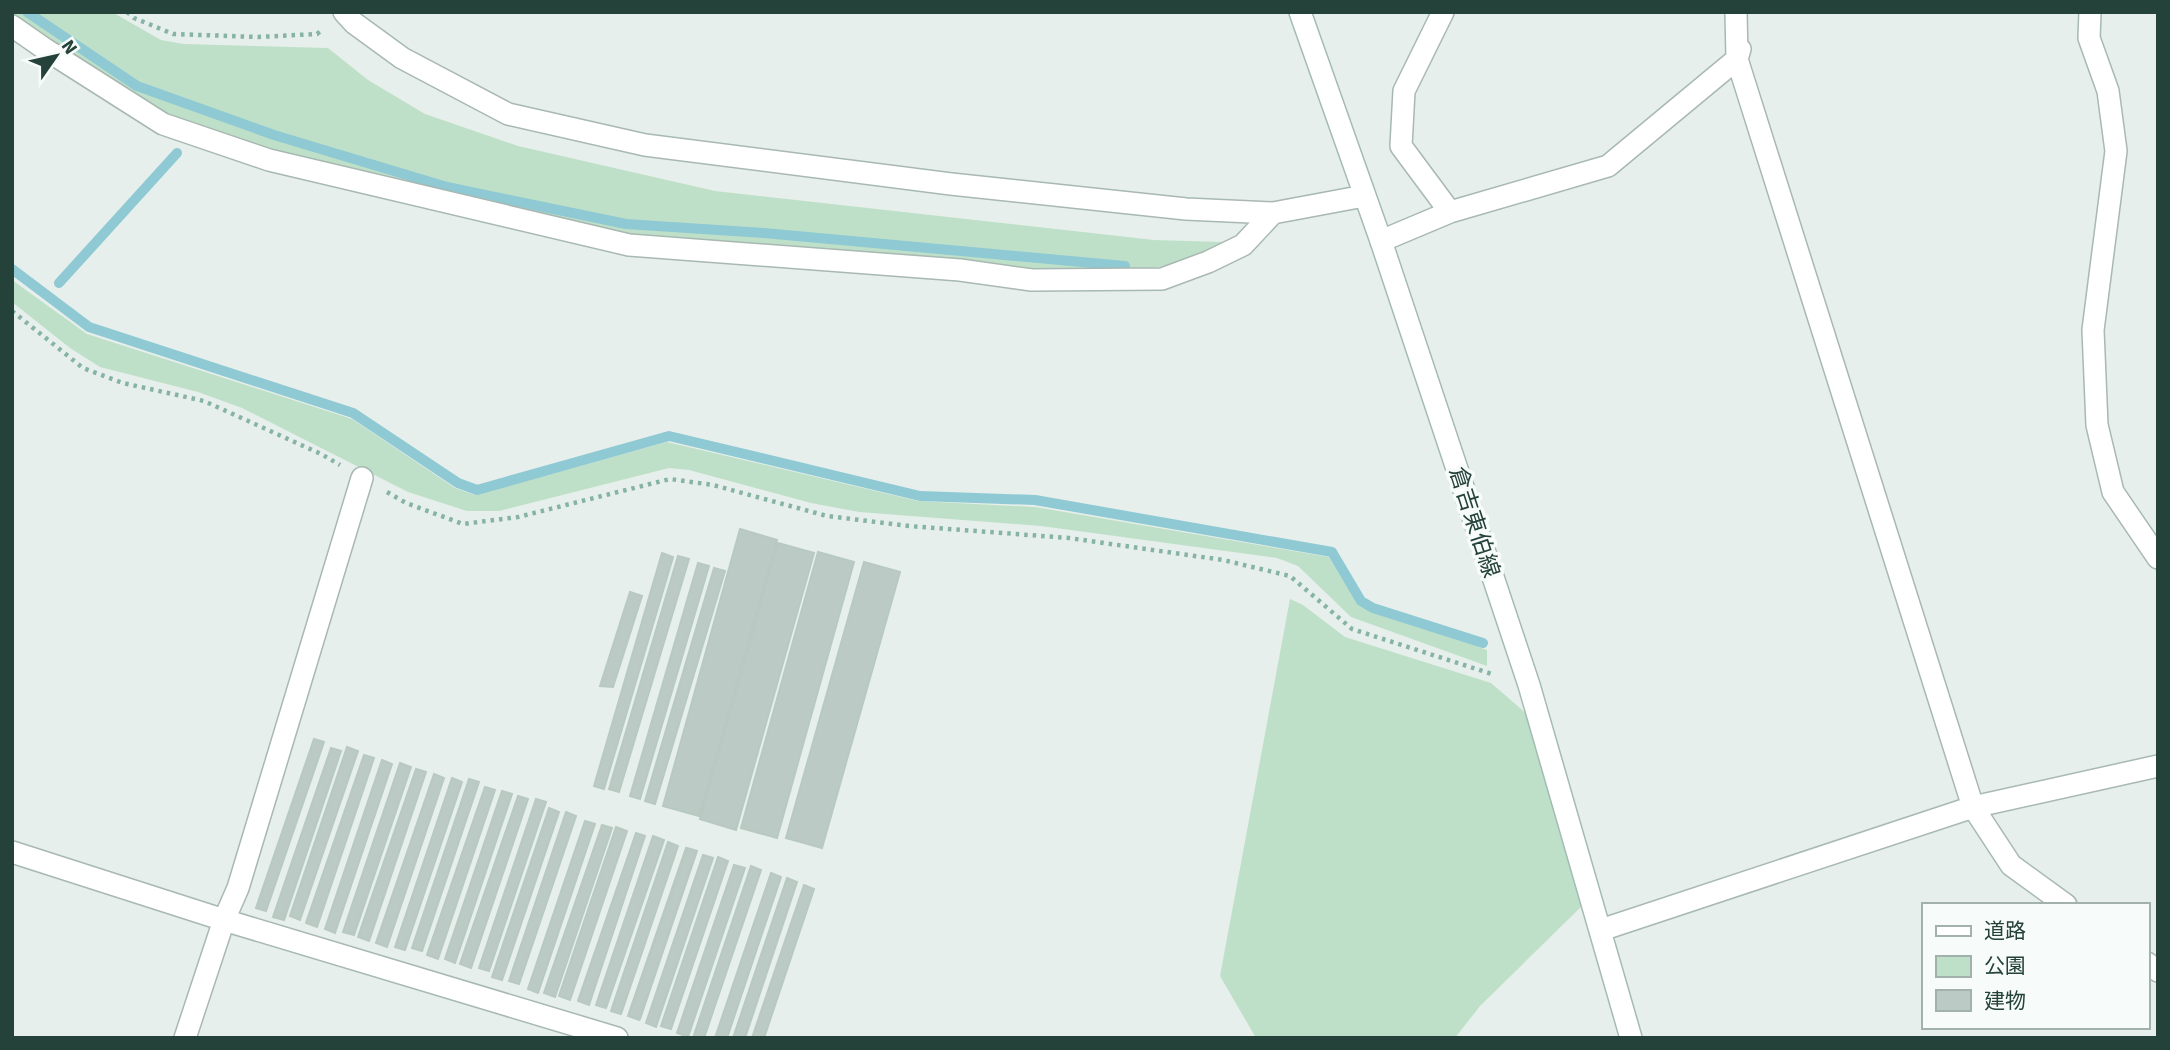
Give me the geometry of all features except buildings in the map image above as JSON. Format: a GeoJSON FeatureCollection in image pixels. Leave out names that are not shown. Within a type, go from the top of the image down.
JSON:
{"type":"FeatureCollection","features":[{"type":"Feature","properties":{"kind":"street","name":"倉吉東伯線"},"geometry":{"type":"LineString","coordinates":[[1300,12],[1381,241],[1529,685],[1632,1038]]}},
{"type":"Feature","properties":{"kind":"street"},"geometry":{"type":"LineString","coordinates":[[1443,12],[1404,92],[1401,146],[1450,212]]}},
{"type":"Feature","properties":{"kind":"street"},"geometry":{"type":"LineString","coordinates":[[1736,12],[1737,59],[1973,807],[2011,865],[2063,903]]}},
{"type":"Feature","properties":{"kind":"street"},"geometry":{"type":"LineString","coordinates":[[1381,241],[1450,212],[1608,166],[1737,59],[1750,12]]}},
{"type":"Feature","properties":{"kind":"street"},"geometry":{"type":"LineString","coordinates":[[2090,12],[2089,38],[2108,91],[2116,151],[2093,330],[2097,425],[2113,492],[2158,558]]}},
{"type":"Feature","properties":{"kind":"street"},"geometry":{"type":"LineString","coordinates":[[345,13],[354,23],[402,58],[508,114],[645,145],[938,182],[1158,206],[1273,213],[1364,196]]}},
{"type":"Feature","properties":{"kind":"street"},"geometry":{"type":"LineString","coordinates":[[12,26],[153,117],[177,128],[269,160],[629,246],[960,270],[1031,281],[1162,279],[1208,262],[1242,244],[1273,213]]}},
{"type":"Feature","properties":{"kind":"street"},"geometry":{"type":"LineString","coordinates":[[185,1038],[224,920],[238,888],[362,478]]}},
{"type":"Feature","properties":{"kind":"street"},"geometry":{"type":"LineString","coordinates":[[1601,930],[1973,807],[2158,766]]}},
{"type":"Feature","properties":{"kind":"street"},"geometry":{"type":"LineString","coordinates":[[12,852],[224,920],[617,1038]]}},
{"type":"Feature","properties":{"kind":"path"},"geometry":{"type":"LineString","coordinates":[[127,12],[134,18],[173,34],[258,37],[317,34],[345,13]]}},
{"type":"Feature","properties":{"kind":"path"},"geometry":{"type":"LineString","coordinates":[[12,311],[83,368],[123,383],[204,401],[321,454],[406,503],[463,524],[519,517],[670,479],[713,485],[827,516],[909,526],[1069,538],[1223,560],[1290,576],[1352,629],[1529,685]]}},
{"type":"Feature","properties":{"kind":"green space"},"geometry":{"type":"Polygon","coordinates":[[[12,12],[112,12],[161,40],[184,44],[328,48],[368,80],[425,114],[518,146],[715,191],[1154,240],[1223,242],[1224,246],[1191,262],[1144,269],[1064,274],[619,235],[230,139],[165,114],[12,16],[12,12]]]}},
{"type":"Feature","properties":{"kind":"green space"},"geometry":{"type":"Polygon","coordinates":[[[12,280],[87,334],[352,419],[455,488],[475,495],[667,442],[918,501],[1035,507],[1329,557],[1356,601],[1487,650],[1487,666],[1351,617],[1298,566],[1277,558],[1041,526],[859,512],[811,503],[689,470],[669,468],[499,511],[467,511],[408,492],[242,408],[198,392],[100,367],[70,348],[12,302],[12,280]]]}},
{"type":"Feature","properties":{"kind":"green space"},"geometry":{"type":"Polygon","coordinates":[[[1290,599],[1303,605],[1345,637],[1491,683],[1527,714],[1583,905],[1480,1006],[1455,1038],[1256,1038],[1220,976],[1290,599]]]}},
{"type":"Feature","properties":{"kind":"waterway"},"geometry":{"type":"LineString","coordinates":[[27,12],[137,86],[274,135],[447,187],[626,224],[764,233],[1125,266]]}},
{"type":"Feature","properties":{"kind":"waterway"},"geometry":{"type":"LineString","coordinates":[[59,283],[177,153]]}},
{"type":"Feature","properties":{"kind":"waterway"},"geometry":{"type":"LineString","coordinates":[[12,269],[89,327],[353,413],[458,483],[477,490],[669,436],[920,496],[1035,500],[1332,552],[1361,601],[1373,608],[1483,643]]}}]}
